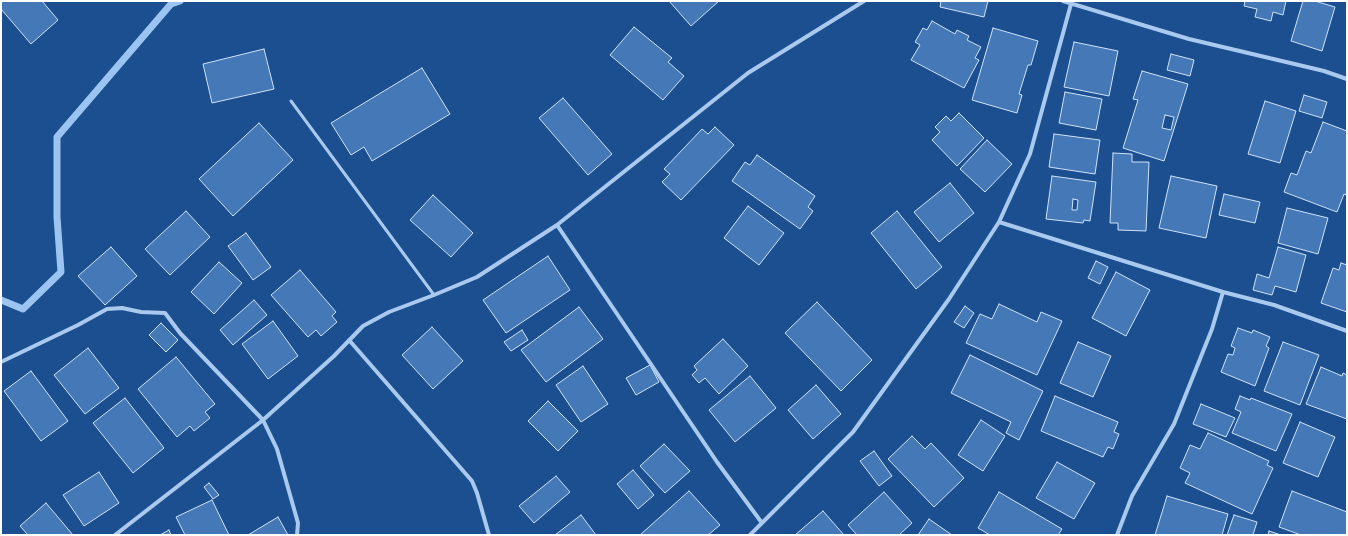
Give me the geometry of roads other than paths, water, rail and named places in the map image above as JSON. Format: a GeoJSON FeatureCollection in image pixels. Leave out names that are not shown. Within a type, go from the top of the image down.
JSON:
{"type":"FeatureCollection","features":[{"type":"Feature","properties":{"kind":"street"},"geometry":{"type":"LineString","coordinates":[[115,535],[263,420],[291,396],[363,326],[389,312],[477,277],[557,224],[748,73],[864,1]]}},
{"type":"Feature","properties":{"kind":"street"},"geometry":{"type":"LineString","coordinates":[[1063,1],[1189,39],[1347,79]]}},
{"type":"Feature","properties":{"kind":"street"},"geometry":{"type":"LineString","coordinates":[[750,535],[853,432],[949,298],[999,222],[1030,154],[1072,4]]}},
{"type":"Feature","properties":{"kind":"street"},"geometry":{"type":"LineString","coordinates":[[999,222],[1223,292],[1274,305],[1347,331]]}},
{"type":"Feature","properties":{"kind":"street"},"geometry":{"type":"LineString","coordinates":[[557,224],[717,462],[762,523]]}},
{"type":"Feature","properties":{"kind":"street"},"geometry":{"type":"LineString","coordinates":[[1117,535],[1132,496],[1174,424],[1212,329],[1223,292]]}},
{"type":"Feature","properties":{"kind":"street"},"geometry":{"type":"LineString","coordinates":[[1,362],[107,309],[122,308],[141,312],[165,313],[180,333],[263,420],[277,449],[298,523],[297,535]]}},
{"type":"Feature","properties":{"kind":"street"},"geometry":{"type":"LineString","coordinates":[[348,340],[472,481],[489,535]]}},
{"type":"Feature","properties":{"kind":"lane"},"geometry":{"type":"LineString","coordinates":[[291,101],[434,295]]}},
{"type":"Feature","properties":{"kind":"waterway"},"geometry":{"type":"LineString","coordinates":[[1,300],[23,309],[61,272],[57,217],[57,137],[171,4],[180,1]]}}]}
